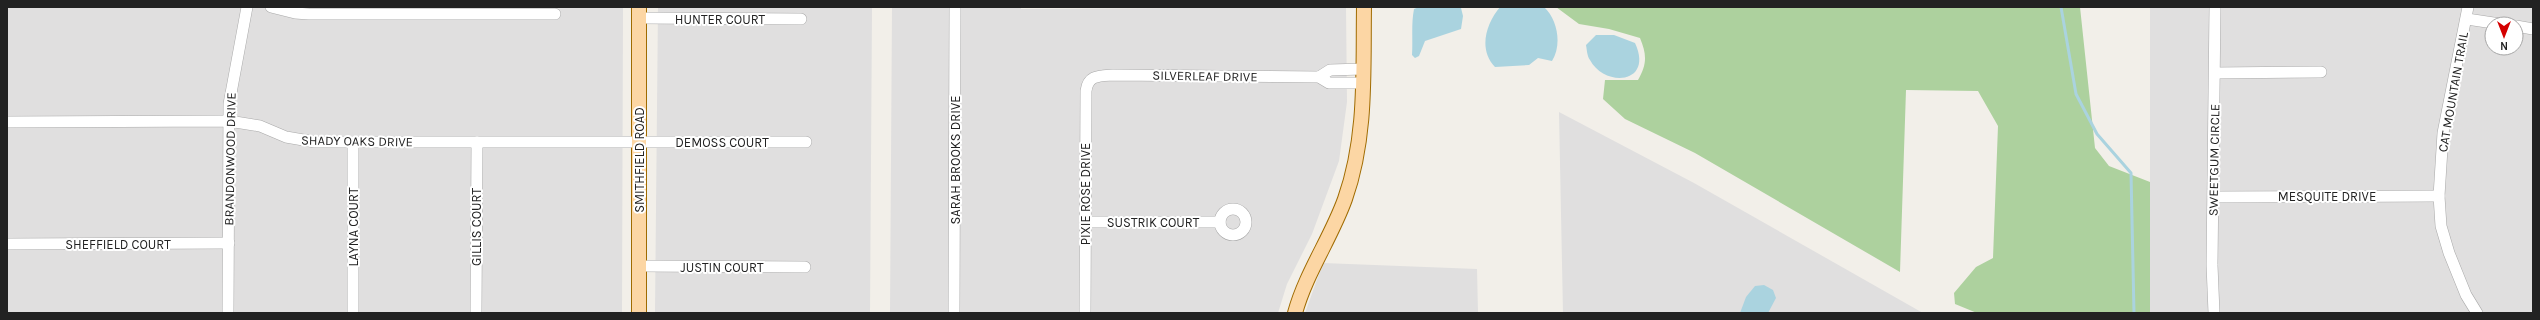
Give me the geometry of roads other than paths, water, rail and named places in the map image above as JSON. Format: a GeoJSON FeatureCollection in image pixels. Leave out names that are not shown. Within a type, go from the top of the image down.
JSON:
{"type":"FeatureCollection","features":[{"type":"Feature","properties":{"kind":"main road"},"geometry":{"type":"LineString","coordinates":[[1295,313],[1336,221],[1351,178],[1362,120],[1364,83],[1364,7]]}},
{"type":"Feature","properties":{"kind":"main road","name":"SMITHFIELD ROAD"},"geometry":{"type":"LineString","coordinates":[[638,313],[639,13]]}},
{"type":"Feature","properties":{"kind":"street","name":"BRANDONWOOD DRIVE"},"geometry":{"type":"LineString","coordinates":[[228,313],[230,89],[246,21],[247,7]]}},
{"type":"Feature","properties":{"kind":"street"},"geometry":{"type":"LineString","coordinates":[[270,7],[295,13],[373,11],[555,14]]}},
{"type":"Feature","properties":{"kind":"street","name":"SARAH BROOKS DRIVE"},"geometry":{"type":"LineString","coordinates":[[954,313],[955,7]]}},
{"type":"Feature","properties":{"kind":"street","name":"SWEETGUM CIRCLE"},"geometry":{"type":"LineString","coordinates":[[2214,313],[2212,265],[2214,197],[2215,7]]}},
{"type":"Feature","properties":{"kind":"street","name":"CAT MOUNTAIN TRAIL"},"geometry":{"type":"LineString","coordinates":[[2468,7],[2467,19],[2443,133],[2439,196],[2441,226],[2449,253],[2466,295],[2477,313]]}},
{"type":"Feature","properties":{"kind":"street","name":"HUNTER COURT"},"geometry":{"type":"LineString","coordinates":[[639,13],[801,20]]}},
{"type":"Feature","properties":{"kind":"street"},"geometry":{"type":"LineString","coordinates":[[2467,19],[2484,22]]}},
{"type":"Feature","properties":{"kind":"street","name":"SILVERLEAF DRIVE"},"geometry":{"type":"LineString","coordinates":[[1319,77],[1330,70],[1363,69]]}},
{"type":"Feature","properties":{"kind":"street"},"geometry":{"type":"LineString","coordinates":[[2215,73],[2321,72]]}},
{"type":"Feature","properties":{"kind":"street","name":"SILVERLEAF DRIVE"},"geometry":{"type":"LineString","coordinates":[[1092,78],[1113,75],[1319,77],[1329,83],[1364,83]]}},
{"type":"Feature","properties":{"kind":"street","name":"PIXIE ROSE DRIVE"},"geometry":{"type":"LineString","coordinates":[[1085,313],[1086,91],[1087,82],[1092,78]]}},
{"type":"Feature","properties":{"kind":"street","name":"SHADY OAKS DRIVE"},"geometry":{"type":"LineString","coordinates":[[7,122],[229,121],[260,126],[300,141],[639,141]]}},
{"type":"Feature","properties":{"kind":"street","name":"DEMOSS COURT"},"geometry":{"type":"LineString","coordinates":[[639,141],[806,142]]}},
{"type":"Feature","properties":{"kind":"street","name":"LAYNA COURT"},"geometry":{"type":"LineString","coordinates":[[353,142],[353,313]]}},
{"type":"Feature","properties":{"kind":"street","name":"GILLIS COURT"},"geometry":{"type":"LineString","coordinates":[[476,313],[477,142]]}},
{"type":"Feature","properties":{"kind":"street","name":"MESQUITE DRIVE"},"geometry":{"type":"LineString","coordinates":[[2214,197],[2439,196]]}},
{"type":"Feature","properties":{"kind":"street","name":"SUSTRIK COURT"},"geometry":{"type":"LineString","coordinates":[[1085,222],[1220,222]]}},
{"type":"Feature","properties":{"kind":"street","name":"SHEFFIELD COURT"},"geometry":{"type":"LineString","coordinates":[[7,244],[229,243]]}},
{"type":"Feature","properties":{"kind":"street","name":"JUSTIN COURT"},"geometry":{"type":"LineString","coordinates":[[639,266],[805,267]]}},
{"type":"Feature","properties":{"kind":"water"},"geometry":{"type":"Polygon","coordinates":[[[1419,7],[1457,7],[1461,8],[1463,16],[1461,29],[1425,41],[1419,56],[1415,58],[1412,55],[1413,20],[1414,9],[1419,7]]]}},
{"type":"Feature","properties":{"kind":"water"},"geometry":{"type":"Polygon","coordinates":[[[1500,7],[1544,7],[1549,12],[1553,19],[1558,40],[1555,55],[1552,61],[1538,58],[1529,65],[1495,67],[1490,60],[1485,45],[1491,21],[1500,7]]]}},
{"type":"Feature","properties":{"kind":"water"},"geometry":{"type":"Polygon","coordinates":[[[1596,35],[1614,35],[1635,43],[1639,57],[1638,67],[1633,74],[1616,78],[1606,75],[1597,69],[1589,58],[1586,45],[1596,35]]]}},
{"type":"Feature","properties":{"kind":"water"},"geometry":{"type":"Polygon","coordinates":[[[1764,285],[1773,290],[1776,298],[1768,313],[1740,313],[1746,297],[1755,286],[1764,285]]]}},
{"type":"Feature","properties":{"kind":"waterway"},"geometry":{"type":"LineString","coordinates":[[2061,7],[2076,94],[2097,134],[2131,173],[2134,313]]}}]}
